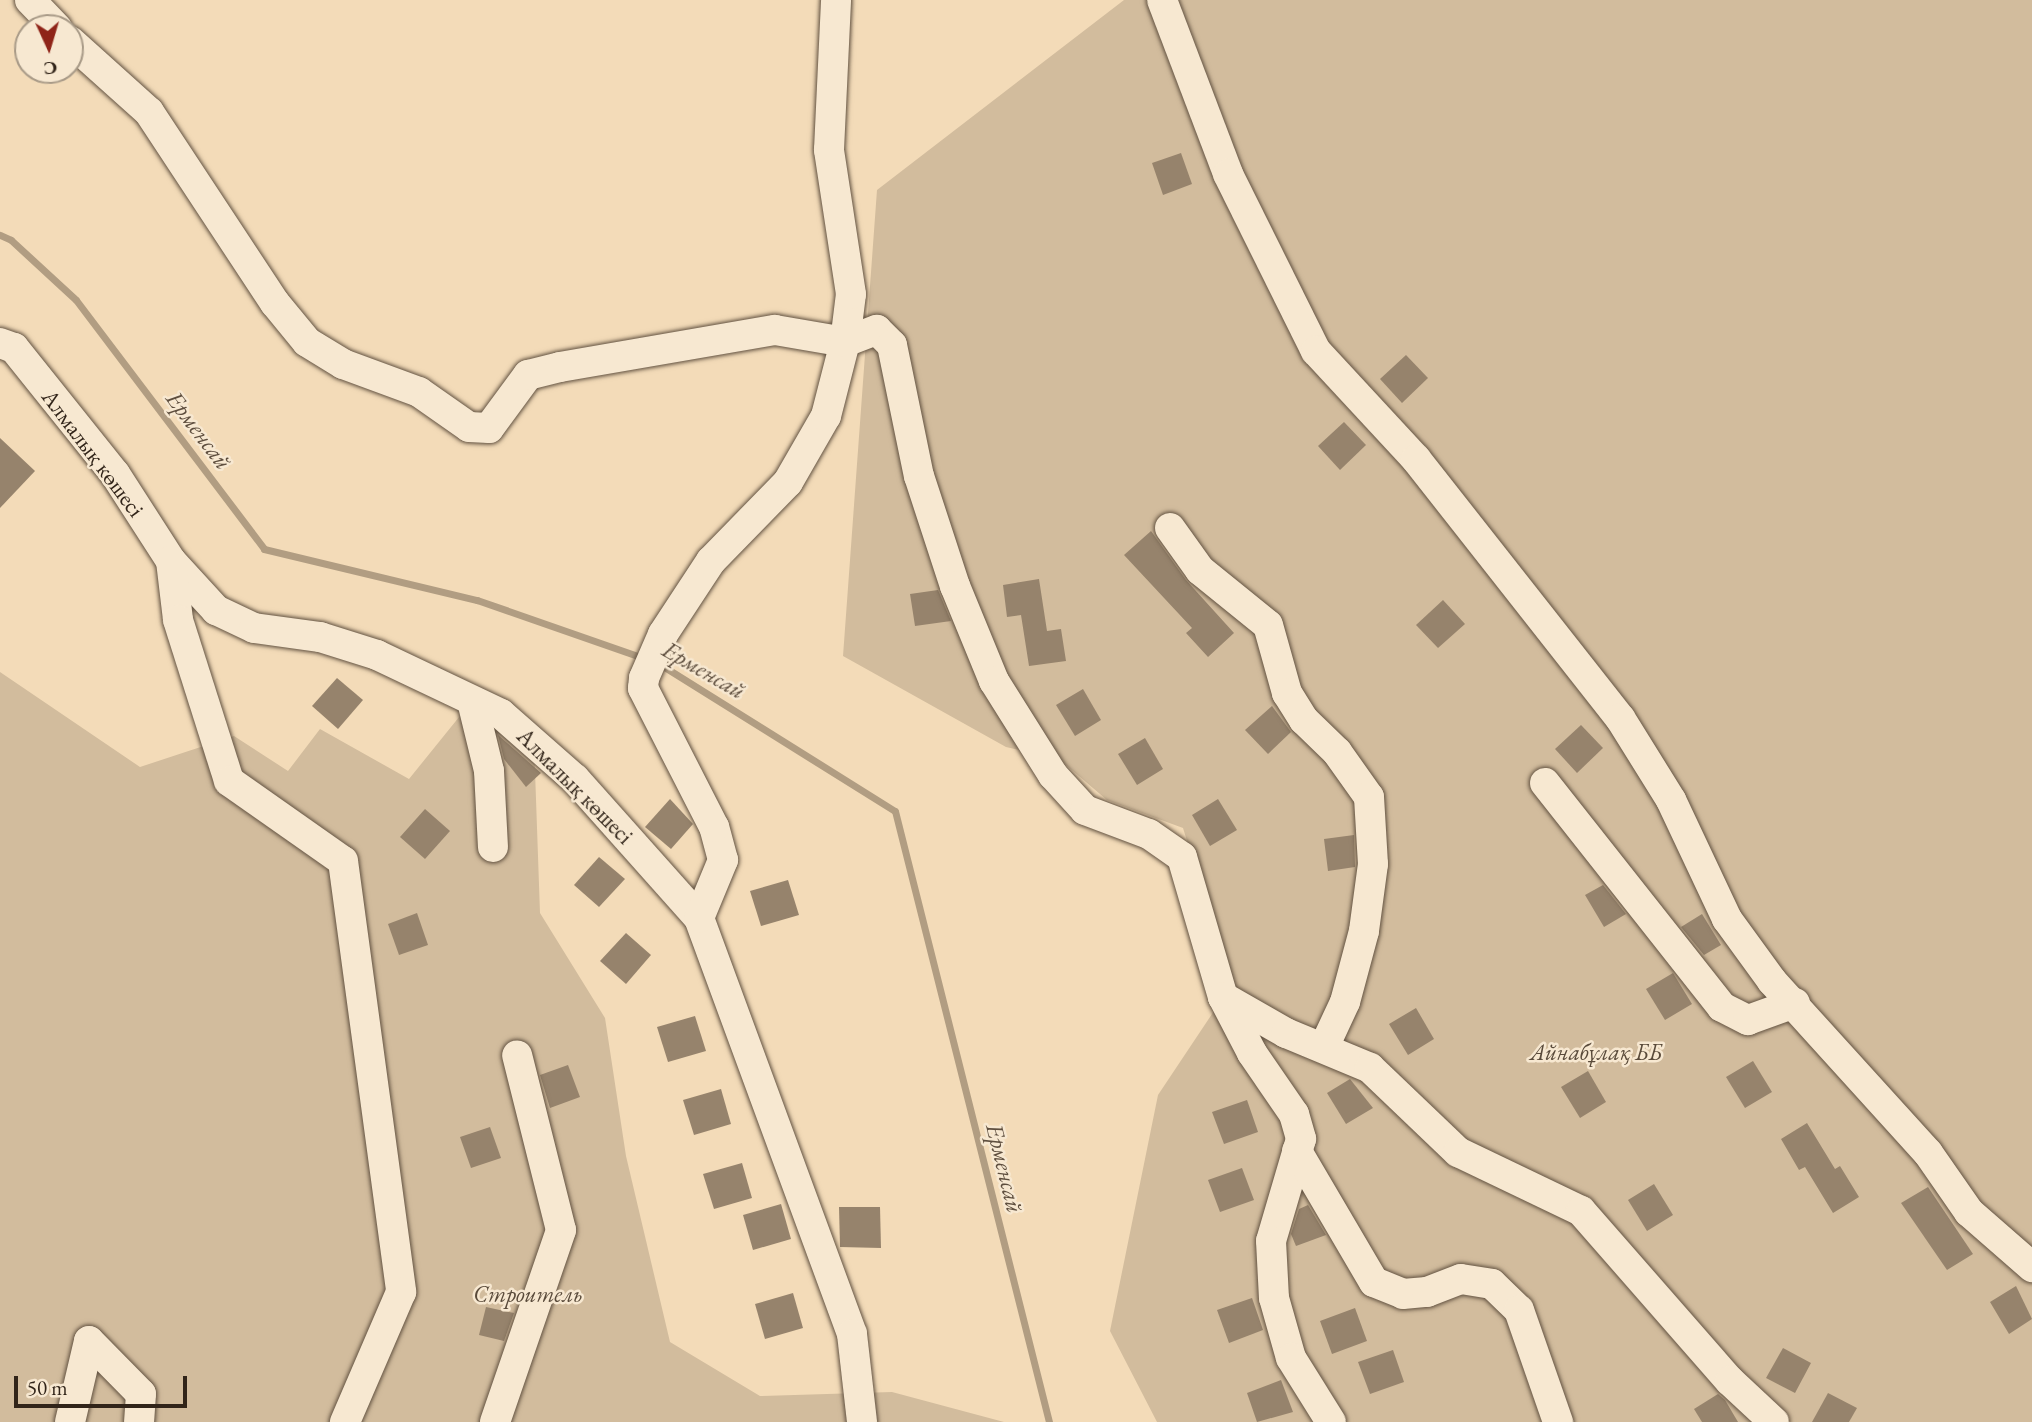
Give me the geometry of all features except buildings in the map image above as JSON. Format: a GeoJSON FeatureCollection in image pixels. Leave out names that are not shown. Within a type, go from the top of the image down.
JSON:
{"type":"FeatureCollection","features":[{"type":"Feature","properties":{"kind":"street"},"geometry":{"type":"LineString","coordinates":[[30,0],[44,14]]}},
{"type":"Feature","properties":{"kind":"street"},"geometry":{"type":"LineString","coordinates":[[699,918],[723,860],[714,827],[643,688],[644,678],[663,634],[711,561],[788,482],[826,416],[845,342],[851,294],[829,150],[836,0]]}},
{"type":"Feature","properties":{"kind":"street"},"geometry":{"type":"LineString","coordinates":[[1162,0],[1228,174],[1316,351],[1416,459],[1620,718],[1671,800],[1727,919],[1794,1003],[1928,1153],[1969,1212],[2032,1267]]}},
{"type":"Feature","properties":{"kind":"street"},"geometry":{"type":"LineString","coordinates":[[84,54],[149,112],[275,303],[307,342],[343,364],[419,392],[468,427],[489,428],[528,375],[560,366],[775,330],[845,342],[877,330],[892,345],[919,476],[955,586],[994,681],[1053,775],[1085,810],[1149,834],[1182,857],[1223,997],[1252,1053],[1294,1114],[1301,1139],[1271,1241],[1273,1298],[1291,1358],[1331,1422]]}},
{"type":"Feature","properties":{"kind":"street","name":"Алмалық көшесі"},"geometry":{"type":"LineString","coordinates":[[0,342],[14,348],[115,474],[171,561],[216,610],[254,628],[320,637],[377,655],[501,714],[575,779],[699,918],[852,1334],[862,1422]]}},
{"type":"Feature","properties":{"kind":"street"},"geometry":{"type":"LineString","coordinates":[[1170,528],[1199,570],[1268,625],[1287,692],[1304,720],[1337,752],[1369,797],[1373,864],[1364,931],[1345,1002],[1324,1047]]}},
{"type":"Feature","properties":{"kind":"street"},"geometry":{"type":"LineString","coordinates":[[171,561],[178,620],[229,781],[343,861],[401,1293],[345,1422]]}},
{"type":"Feature","properties":{"kind":"street"},"geometry":{"type":"LineString","coordinates":[[472,701],[489,771],[493,847]]}},
{"type":"Feature","properties":{"kind":"street"},"geometry":{"type":"LineString","coordinates":[[1545,783],[1723,1007],[1748,1020],[1794,1003]]}},
{"type":"Feature","properties":{"kind":"street"},"geometry":{"type":"LineString","coordinates":[[1223,997],[1286,1033],[1370,1068],[1458,1152],[1581,1211],[1730,1381],[1774,1422]]}},
{"type":"Feature","properties":{"kind":"street"},"geometry":{"type":"LineString","coordinates":[[495,1422],[561,1230],[517,1055]]}},
{"type":"Feature","properties":{"kind":"street"},"geometry":{"type":"LineString","coordinates":[[1297,1151],[1374,1282],[1403,1294],[1427,1292],[1461,1279],[1492,1284],[1519,1310],[1558,1422]]}},
{"type":"Feature","properties":{"kind":"street"},"geometry":{"type":"LineString","coordinates":[[70,1422],[89,1341],[141,1394],[139,1422]]}},
{"type":"Feature","properties":{"kind":"green space","name":"Айнабұлақ ББ"},"geometry":{"type":"Polygon","coordinates":[[[1124,0],[2032,0],[2032,1422],[1157,1422],[1110,1331],[1158,1095],[1232,984],[1183,828],[1107,800],[1059,759],[1006,747],[843,656],[877,190],[1124,0]]]}},
{"type":"Feature","properties":{"kind":"green space","name":"Строитель"},"geometry":{"type":"Polygon","coordinates":[[[0,672],[140,767],[234,736],[288,771],[320,729],[409,779],[472,701],[534,742],[540,913],[605,1018],[626,1156],[670,1342],[760,1396],[892,1392],[1004,1422],[0,1422],[0,672]]]}},
{"type":"Feature","properties":{"kind":"waterway","name":"Ерменсай"},"geometry":{"type":"LineString","coordinates":[[0,235],[11,240],[76,300],[264,549],[477,600],[644,658]]}},
{"type":"Feature","properties":{"kind":"waterway","name":"Ерменсай"},"geometry":{"type":"LineString","coordinates":[[658,663],[895,811],[1049,1422]]}}]}
